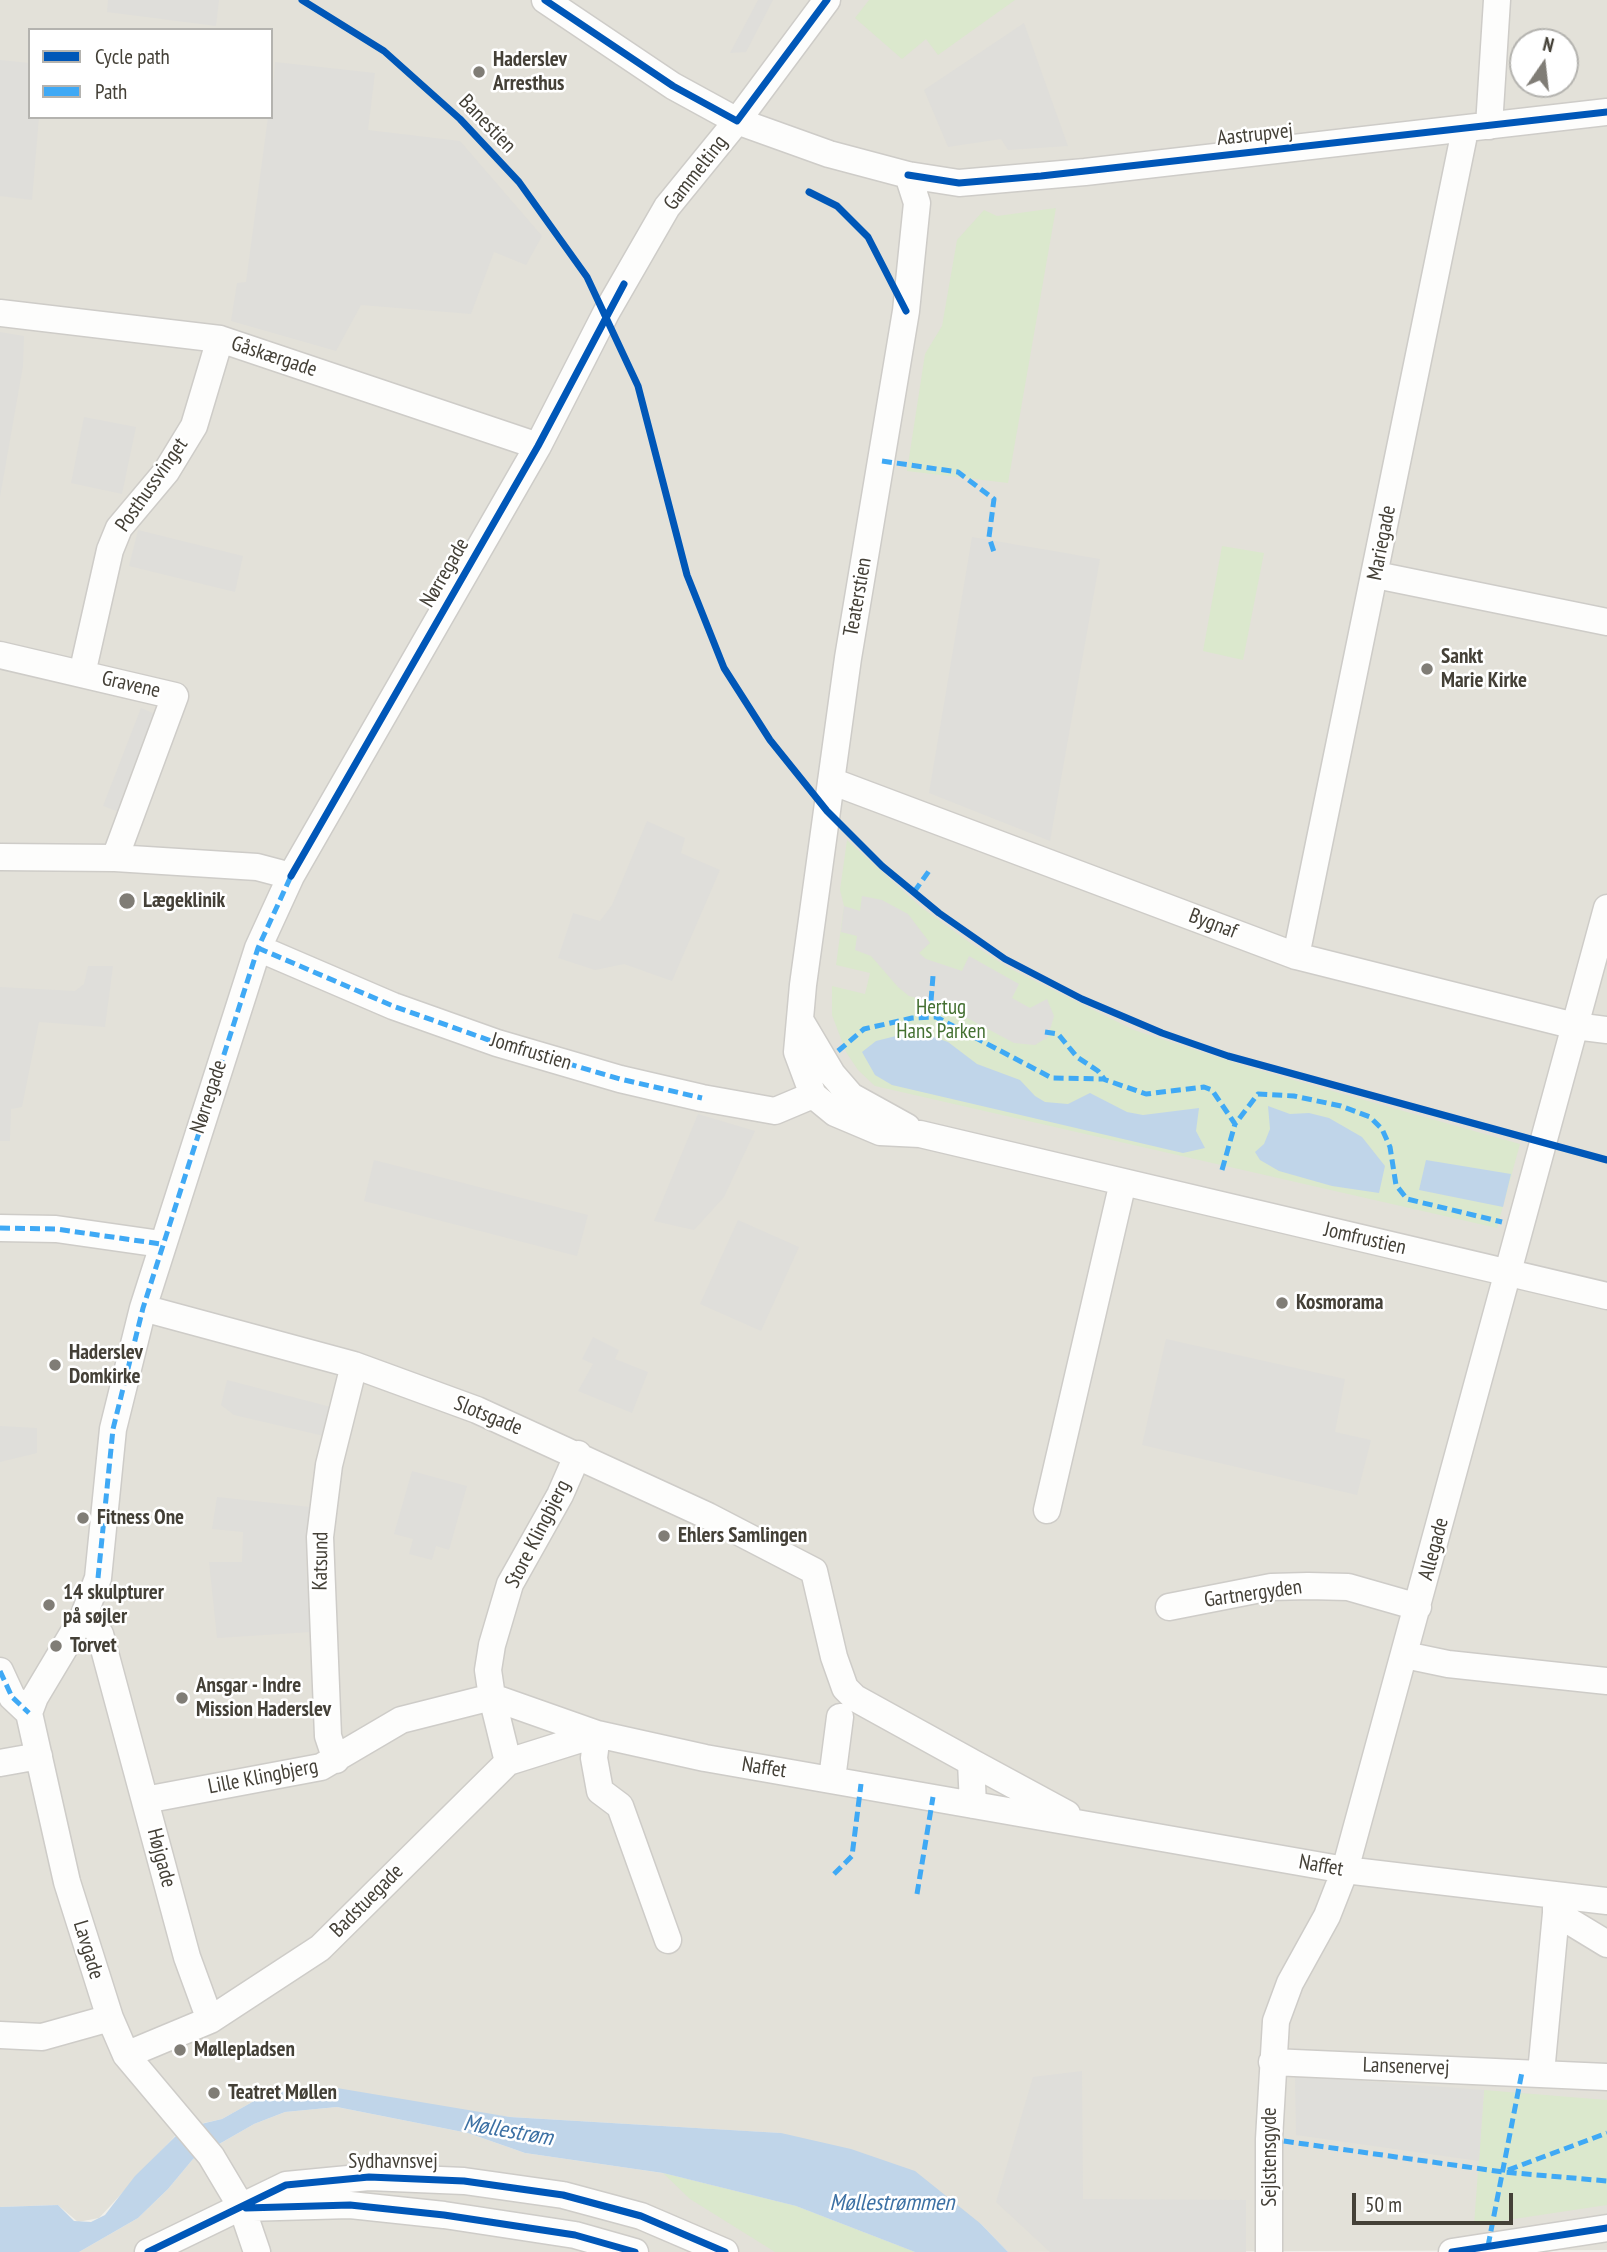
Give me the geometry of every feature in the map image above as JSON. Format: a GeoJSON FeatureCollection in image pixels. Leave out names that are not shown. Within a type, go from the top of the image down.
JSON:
{"type":"FeatureCollection","features":[{"type":"Feature","properties":{"kind":"street","name":"Aastrupvej"},"geometry":{"type":"LineString","coordinates":[[545,0],[673,86],[737,121],[829,153],[908,175],[959,183],[1607,112]]}},
{"type":"Feature","properties":{"kind":"street","name":"Gammelting"},"geometry":{"type":"LineString","coordinates":[[624,284],[667,207],[737,121],[827,0]]}},
{"type":"Feature","properties":{"kind":"street"},"geometry":{"type":"LineString","coordinates":[[1477,128],[1497,0]]}},
{"type":"Feature","properties":{"kind":"street","name":"Mariegade"},"geometry":{"type":"LineString","coordinates":[[1296,956],[1376,575],[1477,128]]}},
{"type":"Feature","properties":{"kind":"street","name":"Teaterstien"},"geometry":{"type":"LineString","coordinates":[[800,1020],[848,658],[906,311],[917,203],[908,175]]}},
{"type":"Feature","properties":{"kind":"street","name":"Nørregade"},"geometry":{"type":"LineString","coordinates":[[84,1615],[99,1578],[113,1429],[143,1308],[161,1244],[258,948],[291,876],[538,446],[624,284]]}},
{"type":"Feature","properties":{"kind":"street","name":"Gåskærgade"},"geometry":{"type":"LineString","coordinates":[[0,313],[220,340],[538,446]]}},
{"type":"Feature","properties":{"kind":"street","name":"Posthussvinget"},"geometry":{"type":"LineString","coordinates":[[82,674],[110,550],[119,528],[166,472],[194,426],[220,340]]}},
{"type":"Feature","properties":{"kind":"street"},"geometry":{"type":"LineString","coordinates":[[1376,575],[1607,622]]}},
{"type":"Feature","properties":{"kind":"street","name":"Gravene"},"geometry":{"type":"LineString","coordinates":[[0,655],[175,695],[115,858]]}},
{"type":"Feature","properties":{"kind":"street","name":"Bygnaf"},"geometry":{"type":"LineString","coordinates":[[831,781],[1296,956],[1575,1026],[1607,1030]]}},
{"type":"Feature","properties":{"kind":"street"},"geometry":{"type":"LineString","coordinates":[[0,857],[115,858],[257,867],[291,876]]}},
{"type":"Feature","properties":{"kind":"street","name":"Allegade"},"geometry":{"type":"LineString","coordinates":[[1272,2062],[1276,2021],[1290,1983],[1327,1916],[1345,1870],[1419,1607],[1607,908]]}},
{"type":"Feature","properties":{"kind":"street","name":"Jomfrustien"},"geometry":{"type":"LineString","coordinates":[[258,948],[393,1006],[496,1043],[620,1079],[775,1111],[813,1095],[835,1113],[857,1125],[880,1132],[920,1134],[1607,1296]]}},
{"type":"Feature","properties":{"kind":"street"},"geometry":{"type":"LineString","coordinates":[[800,1020],[797,1052],[813,1095]]}},
{"type":"Feature","properties":{"kind":"street","name":"Jomfrustien"},"geometry":{"type":"LineString","coordinates":[[800,1020],[832,1074],[851,1096],[920,1134]]}},
{"type":"Feature","properties":{"kind":"street"},"geometry":{"type":"LineString","coordinates":[[1047,1510],[1124,1182]]}},
{"type":"Feature","properties":{"kind":"street"},"geometry":{"type":"LineString","coordinates":[[0,1228],[56,1229],[161,1244]]}},
{"type":"Feature","properties":{"kind":"street","name":"Slotsgade"},"geometry":{"type":"LineString","coordinates":[[143,1308],[354,1364],[477,1409],[578,1454],[814,1571]]}},
{"type":"Feature","properties":{"kind":"street","name":"Katsund"},"geometry":{"type":"LineString","coordinates":[[336,1760],[328,1736],[320,1537],[329,1465],[354,1364]]}},
{"type":"Feature","properties":{"kind":"street","name":"Store Klingbjerg"},"geometry":{"type":"LineString","coordinates":[[492,1697],[488,1670],[492,1645],[510,1584],[560,1495],[578,1454]]}},
{"type":"Feature","properties":{"kind":"street","name":"Naffet"},"geometry":{"type":"LineString","coordinates":[[814,1571],[834,1657],[845,1688],[855,1698],[1087,1825]]}},
{"type":"Feature","properties":{"kind":"street","name":"Gartnergyden"},"geometry":{"type":"LineString","coordinates":[[1169,1607],[1271,1587],[1308,1586],[1348,1587],[1419,1607]]}},
{"type":"Feature","properties":{"kind":"street"},"geometry":{"type":"LineString","coordinates":[[0,1671],[12,1697],[29,1713],[34,1697],[84,1615]]}},
{"type":"Feature","properties":{"kind":"street","name":"Højgade"},"geometry":{"type":"LineString","coordinates":[[84,1615],[100,1634],[187,1956],[210,2020]]}},
{"type":"Feature","properties":{"kind":"street"},"geometry":{"type":"LineString","coordinates":[[1405,1655],[1448,1664],[1607,1681]]}},
{"type":"Feature","properties":{"kind":"street"},"geometry":{"type":"LineString","coordinates":[[492,1697],[508,1762]]}},
{"type":"Feature","properties":{"kind":"street","name":"Lille Klingbjerg"},"geometry":{"type":"LineString","coordinates":[[145,1800],[321,1767],[401,1720],[492,1697]]}},
{"type":"Feature","properties":{"kind":"street","name":"Naffet"},"geometry":{"type":"LineString","coordinates":[[492,1697],[597,1734],[705,1758],[1345,1870],[1556,1904],[1607,1901]]}},
{"type":"Feature","properties":{"kind":"street","name":"Lavgade"},"geometry":{"type":"LineString","coordinates":[[29,1713],[67,1882],[110,2018],[126,2055],[211,2156],[242,2208],[257,2252]]}},
{"type":"Feature","properties":{"kind":"street"},"geometry":{"type":"LineString","coordinates":[[832,1779],[840,1717]]}},
{"type":"Feature","properties":{"kind":"street"},"geometry":{"type":"LineString","coordinates":[[597,1734],[594,1758],[600,1791],[620,1806],[668,1940]]}},
{"type":"Feature","properties":{"kind":"street","name":"Naffet"},"geometry":{"type":"LineString","coordinates":[[508,1762],[597,1734]]}},
{"type":"Feature","properties":{"kind":"street"},"geometry":{"type":"LineString","coordinates":[[0,1763],[39,1756]]}},
{"type":"Feature","properties":{"kind":"street","name":"Badstuegade"},"geometry":{"type":"LineString","coordinates":[[210,2020],[320,1948],[508,1762]]}},
{"type":"Feature","properties":{"kind":"street"},"geometry":{"type":"LineString","coordinates":[[971,1762],[973,1805]]}},
{"type":"Feature","properties":{"kind":"street"},"geometry":{"type":"LineString","coordinates":[[1556,1904],[1607,1944]]}},
{"type":"Feature","properties":{"kind":"street"},"geometry":{"type":"LineString","coordinates":[[1541,2073],[1556,1904]]}},
{"type":"Feature","properties":{"kind":"street"},"geometry":{"type":"LineString","coordinates":[[0,2035],[42,2037],[110,2018]]}},
{"type":"Feature","properties":{"kind":"street"},"geometry":{"type":"LineString","coordinates":[[126,2055],[210,2020]]}},
{"type":"Feature","properties":{"kind":"street","name":"Lansenervej"},"geometry":{"type":"LineString","coordinates":[[1272,2062],[1607,2077]]}},
{"type":"Feature","properties":{"kind":"street","name":"Sejlstensgyde"},"geometry":{"type":"LineString","coordinates":[[1269,2252],[1272,2062]]}},
{"type":"Feature","properties":{"kind":"street","name":"Sydhavnsvej"},"geometry":{"type":"LineString","coordinates":[[242,2208],[286,2185],[369,2176],[464,2180],[563,2195],[641,2216],[725,2252]]}},
{"type":"Feature","properties":{"kind":"street","name":"Sydhavnsvej"},"geometry":{"type":"LineString","coordinates":[[242,2208],[350,2205],[444,2215],[575,2235],[635,2252]]}},
{"type":"Feature","properties":{"kind":"street"},"geometry":{"type":"LineString","coordinates":[[148,2252],[242,2208]]}},
{"type":"Feature","properties":{"kind":"street"},"geometry":{"type":"LineString","coordinates":[[1452,2252],[1607,2228]]}},
{"type":"Feature","properties":{"kind":"shaded area"},"geometry":{"type":"Polygon","coordinates":[[[0,0],[1607,0],[1607,2250],[1008,2252],[981,2224],[780,2133],[510,2117],[293,2088],[263,2096],[222,2119],[195,2125],[175,2136],[99,2218],[78,2222],[58,2205],[0,2207],[0,0]]]}},
{"type":"Feature","properties":{"kind":"shaded area"},"geometry":{"type":"Polygon","coordinates":[[[108,0],[219,0],[216,26],[107,12],[108,0]]]}},
{"type":"Feature","properties":{"kind":"shaded area"},"geometry":{"type":"Polygon","coordinates":[[[758,0],[773,0],[746,52],[730,53],[758,0]]]}},
{"type":"Feature","properties":{"kind":"shaded area"},"geometry":{"type":"Polygon","coordinates":[[[1024,23],[1068,146],[1008,150],[1001,139],[948,147],[924,90],[1024,23]]]}},
{"type":"Feature","properties":{"kind":"shaded area"},"geometry":{"type":"Polygon","coordinates":[[[0,60],[28,63],[28,119],[39,119],[32,200],[0,196],[0,60]]]}},
{"type":"Feature","properties":{"kind":"shaded area"},"geometry":{"type":"Polygon","coordinates":[[[275,62],[375,73],[368,130],[460,141],[542,236],[526,265],[494,252],[471,314],[361,305],[336,351],[231,321],[237,283],[246,282],[268,119],[273,119],[275,62]]]}},
{"type":"Feature","properties":{"kind":"shaded area"},"geometry":{"type":"Polygon","coordinates":[[[0,332],[24,336],[23,366],[0,497],[0,332]]]}},
{"type":"Feature","properties":{"kind":"shaded area"},"geometry":{"type":"Polygon","coordinates":[[[84,417],[136,427],[122,494],[71,483],[84,417]]]}},
{"type":"Feature","properties":{"kind":"shaded area"},"geometry":{"type":"Polygon","coordinates":[[[138,530],[243,556],[235,592],[129,566],[138,530]]]}},
{"type":"Feature","properties":{"kind":"shaded area"},"geometry":{"type":"Polygon","coordinates":[[[972,537],[1100,559],[1050,841],[929,793],[972,537]]]}},
{"type":"Feature","properties":{"kind":"shaded area"},"geometry":{"type":"Polygon","coordinates":[[[141,708],[167,719],[130,816],[103,806],[141,708]]]}},
{"type":"Feature","properties":{"kind":"shaded area"},"geometry":{"type":"Polygon","coordinates":[[[647,821],[685,838],[681,853],[720,870],[672,981],[624,964],[595,970],[558,958],[573,913],[600,921],[612,905],[647,821]]]}},
{"type":"Feature","properties":{"kind":"shaded area"},"geometry":{"type":"Polygon","coordinates":[[[862,896],[882,900],[908,914],[930,943],[919,953],[926,959],[962,971],[969,956],[1019,984],[1012,998],[1030,1008],[1047,999],[1054,1016],[1048,1037],[1035,1045],[1014,1043],[945,1006],[909,996],[871,956],[855,950],[857,936],[841,932],[844,906],[860,911],[862,896]]]}},
{"type":"Feature","properties":{"kind":"shaded area"},"geometry":{"type":"Polygon","coordinates":[[[88,966],[113,966],[105,1027],[39,1022],[22,1107],[11,1109],[10,1141],[0,1141],[0,987],[75,991],[84,984],[88,966]]]}},
{"type":"Feature","properties":{"kind":"shaded area"},"geometry":{"type":"Polygon","coordinates":[[[698,1114],[755,1131],[724,1197],[694,1230],[654,1221],[698,1114]]]}},
{"type":"Feature","properties":{"kind":"shaded area"},"geometry":{"type":"Polygon","coordinates":[[[374,1160],[588,1215],[577,1256],[364,1201],[374,1160]]]}},
{"type":"Feature","properties":{"kind":"shaded area"},"geometry":{"type":"Polygon","coordinates":[[[738,1220],[799,1247],[761,1331],[700,1304],[738,1220]]]}},
{"type":"Feature","properties":{"kind":"shaded area"},"geometry":{"type":"Polygon","coordinates":[[[593,1337],[619,1350],[615,1359],[648,1372],[632,1413],[578,1391],[593,1364],[582,1359],[593,1337]]]}},
{"type":"Feature","properties":{"kind":"shaded area"},"geometry":{"type":"Polygon","coordinates":[[[1166,1339],[1345,1379],[1335,1432],[1371,1440],[1357,1495],[1142,1445],[1166,1339]]]}},
{"type":"Feature","properties":{"kind":"shaded area"},"geometry":{"type":"Polygon","coordinates":[[[227,1380],[331,1407],[324,1436],[234,1415],[221,1405],[227,1380]]]}},
{"type":"Feature","properties":{"kind":"shaded area"},"geometry":{"type":"Polygon","coordinates":[[[0,1426],[37,1428],[37,1453],[0,1462],[0,1426]]]}},
{"type":"Feature","properties":{"kind":"shaded area"},"geometry":{"type":"Polygon","coordinates":[[[412,1471],[467,1486],[449,1550],[436,1546],[432,1560],[409,1554],[413,1539],[394,1534],[412,1471]]]}},
{"type":"Feature","properties":{"kind":"shaded area"},"geometry":{"type":"Polygon","coordinates":[[[217,1497],[310,1507],[306,1563],[310,1632],[217,1638],[209,1562],[242,1562],[243,1532],[212,1529],[217,1497]]]}},
{"type":"Feature","properties":{"kind":"shaded area"},"geometry":{"type":"Polygon","coordinates":[[[1082,2071],[1083,2199],[1246,2200],[1246,2252],[1050,2252],[996,2202],[1033,2077],[1082,2071]]]}},
{"type":"Feature","properties":{"kind":"shaded area"},"geometry":{"type":"Polygon","coordinates":[[[1295,2076],[1484,2090],[1479,2161],[1296,2135],[1295,2076]]]}},
{"type":"Feature","properties":{"kind":"shaded area"},"geometry":{"type":"Polygon","coordinates":[[[337,2107],[468,2133],[525,2153],[663,2173],[796,2206],[915,2252],[79,2252],[138,2218],[168,2189],[193,2159],[254,2124],[285,2112],[337,2107]]]}},
{"type":"Feature","properties":{"kind":"green space"},"geometry":{"type":"Polygon","coordinates":[[[869,0],[1015,0],[938,55],[926,39],[902,59],[855,18],[869,0]]]}},
{"type":"Feature","properties":{"kind":"green space"},"geometry":{"type":"Polygon","coordinates":[[[1056,208],[1008,483],[907,471],[925,354],[942,326],[957,240],[984,210],[997,216],[1056,208]]]}},
{"type":"Feature","properties":{"kind":"green space"},"geometry":{"type":"Polygon","coordinates":[[[1222,546],[1264,553],[1243,660],[1203,651],[1222,546]]]}},
{"type":"Feature","properties":{"kind":"green space","name":"Hertug Hans Parken"},"geometry":{"type":"Polygon","coordinates":[[[847,840],[921,907],[969,942],[1009,968],[1134,1030],[1248,1067],[1520,1144],[1497,1228],[875,1086],[858,1070],[846,1052],[832,1015],[832,986],[865,994],[870,973],[836,965],[844,906],[840,890],[847,840]]]}},
{"type":"Feature","properties":{"kind":"green space"},"geometry":{"type":"Polygon","coordinates":[[[1484,2090],[1607,2100],[1607,2205],[1474,2225],[1484,2090]]]}},
{"type":"Feature","properties":{"kind":"green space"},"geometry":{"type":"Polygon","coordinates":[[[663,2173],[796,2206],[915,2252],[775,2252],[690,2199],[663,2173]]]}},
{"type":"Feature","properties":{"kind":"water"},"geometry":{"type":"Polygon","coordinates":[[[908,1033],[922,1033],[948,1042],[977,1064],[1020,1080],[1035,1096],[1045,1102],[1068,1104],[1090,1093],[1127,1112],[1143,1115],[1199,1108],[1196,1131],[1205,1148],[1183,1153],[892,1085],[875,1075],[862,1052],[876,1041],[908,1033]]]}},
{"type":"Feature","properties":{"kind":"water"},"geometry":{"type":"Polygon","coordinates":[[[1268,1106],[1290,1114],[1309,1113],[1329,1118],[1362,1137],[1385,1166],[1379,1193],[1332,1186],[1279,1171],[1260,1160],[1255,1152],[1264,1144],[1270,1129],[1268,1106]]]}},
{"type":"Feature","properties":{"kind":"water"},"geometry":{"type":"Polygon","coordinates":[[[1426,1160],[1511,1174],[1503,1207],[1419,1190],[1426,1160]]]}},
{"type":"Feature","properties":{"kind":"water","name":"Møllestrømmen"},"geometry":{"type":"Polygon","coordinates":[[[325,2086],[510,2117],[781,2133],[851,2149],[915,2171],[981,2224],[1008,2252],[915,2252],[796,2206],[663,2173],[525,2153],[468,2133],[337,2107],[285,2112],[254,2124],[193,2159],[168,2189],[138,2218],[79,2252],[0,2252],[0,2207],[58,2205],[74,2221],[91,2222],[105,2215],[135,2176],[184,2128],[222,2119],[263,2096],[293,2088],[325,2086]]]}},
{"type":"Feature","properties":{"kind":"marked path"},"geometry":{"type":"LineString","coordinates":[[882,461],[958,472],[994,499],[989,537],[994,552]]}},
{"type":"Feature","properties":{"kind":"marked path"},"geometry":{"type":"LineString","coordinates":[[914,892],[929,871]]}},
{"type":"Feature","properties":{"kind":"marked path"},"geometry":{"type":"LineString","coordinates":[[98,1578],[113,1429],[143,1308],[258,948],[291,876]]}},
{"type":"Feature","properties":{"kind":"marked path"},"geometry":{"type":"LineString","coordinates":[[258,948],[393,1006],[497,1043],[620,1079],[702,1098]]}},
{"type":"Feature","properties":{"kind":"marked path"},"geometry":{"type":"LineString","coordinates":[[931,1001],[933,976]]}},
{"type":"Feature","properties":{"kind":"marked path"},"geometry":{"type":"LineString","coordinates":[[838,1051],[864,1029],[912,1018],[936,1017],[1052,1078],[1103,1079],[1146,1094],[1204,1087],[1212,1090],[1235,1124],[1258,1094],[1294,1096],[1341,1106],[1370,1117],[1382,1129],[1390,1147],[1396,1185],[1407,1199],[1502,1222]]}},
{"type":"Feature","properties":{"kind":"marked path"},"geometry":{"type":"LineString","coordinates":[[1045,1032],[1058,1034],[1077,1057],[1098,1071],[1105,1080]]}},
{"type":"Feature","properties":{"kind":"marked path"},"geometry":{"type":"LineString","coordinates":[[1222,1170],[1235,1124]]}},
{"type":"Feature","properties":{"kind":"marked path"},"geometry":{"type":"LineString","coordinates":[[0,1228],[56,1229],[161,1244]]}},
{"type":"Feature","properties":{"kind":"marked path"},"geometry":{"type":"LineString","coordinates":[[0,1671],[12,1697],[29,1713]]}},
{"type":"Feature","properties":{"kind":"marked path"},"geometry":{"type":"LineString","coordinates":[[834,1874],[852,1856],[861,1784]]}},
{"type":"Feature","properties":{"kind":"marked path"},"geometry":{"type":"LineString","coordinates":[[917,1894],[933,1797]]}},
{"type":"Feature","properties":{"kind":"marked path"},"geometry":{"type":"LineString","coordinates":[[1488,2246],[1522,2072]]}},
{"type":"Feature","properties":{"kind":"marked path"},"geometry":{"type":"LineString","coordinates":[[1508,2170],[1607,2133]]}},
{"type":"Feature","properties":{"kind":"marked path"},"geometry":{"type":"LineString","coordinates":[[1269,2139],[1503,2172],[1607,2181]]}},
{"type":"Feature","properties":{"kind":"cycle path","name":"Banestien"},"geometry":{"type":"LineString","coordinates":[[302,0],[384,51],[460,119],[519,182],[587,277],[638,386],[687,575],[724,668],[770,740],[827,811],[882,866],[939,913],[1005,959],[1082,999],[1162,1033],[1228,1056],[1607,1160]]}},
{"type":"Feature","properties":{"kind":"cycle path"},"geometry":{"type":"LineString","coordinates":[[545,0],[673,86],[737,121],[827,0]]}},
{"type":"Feature","properties":{"kind":"cycle path"},"geometry":{"type":"LineString","coordinates":[[908,175],[959,183],[1041,176],[1607,112]]}},
{"type":"Feature","properties":{"kind":"cycle path"},"geometry":{"type":"LineString","coordinates":[[809,192],[837,206],[868,237],[906,311]]}},
{"type":"Feature","properties":{"kind":"cycle path"},"geometry":{"type":"LineString","coordinates":[[291,876],[538,446],[624,284]]}},
{"type":"Feature","properties":{"kind":"cycle path"},"geometry":{"type":"LineString","coordinates":[[148,2252],[286,2185],[369,2177],[464,2181],[563,2195],[641,2216],[725,2252]]}},
{"type":"Feature","properties":{"kind":"cycle path"},"geometry":{"type":"LineString","coordinates":[[246,2208],[350,2205],[444,2215],[575,2235],[635,2252]]}},
{"type":"Feature","properties":{"kind":"cycle path"},"geometry":{"type":"LineString","coordinates":[[1452,2252],[1607,2228]]}},
{"type":"Feature","properties":{"kind":"place","name":"Haderslev Arresthus"},"geometry":{"type":"Point","coordinates":[479,72]}},
{"type":"Feature","properties":{"kind":"place","name":"Sankt Marie Kirke"},"geometry":{"type":"Point","coordinates":[1427,669]}},
{"type":"Feature","properties":{"kind":"place","name":"Lægeklinik"},"geometry":{"type":"Point","coordinates":[127,901]}},
{"type":"Feature","properties":{"kind":"place","name":"Kosmorama"},"geometry":{"type":"Point","coordinates":[1282,1303]}},
{"type":"Feature","properties":{"kind":"place","name":"Haderslev Domkirke"},"geometry":{"type":"Point","coordinates":[55,1365]}},
{"type":"Feature","properties":{"kind":"place","name":"Fitness One"},"geometry":{"type":"Point","coordinates":[83,1518]}},
{"type":"Feature","properties":{"kind":"place","name":"Ehlers Samlingen"},"geometry":{"type":"Point","coordinates":[664,1536]}},
{"type":"Feature","properties":{"kind":"place","name":"14 skulpturer på søjler"},"geometry":{"type":"Point","coordinates":[49,1605]}},
{"type":"Feature","properties":{"kind":"place","name":"Torvet"},"geometry":{"type":"Point","coordinates":[56,1646]}},
{"type":"Feature","properties":{"kind":"place","name":"Ansgar - Indre Mission Haderslev"},"geometry":{"type":"Point","coordinates":[182,1698]}},
{"type":"Feature","properties":{"kind":"place","name":"Møllepladsen"},"geometry":{"type":"Point","coordinates":[180,2050]}},
{"type":"Feature","properties":{"kind":"place","name":"Teatret Møllen"},"geometry":{"type":"Point","coordinates":[214,2093]}},
{"type":"Feature","properties":{"kind":"water label","name":"Møllestrøm"},"geometry":{"type":"Point","coordinates":[508,2131]}}]}
